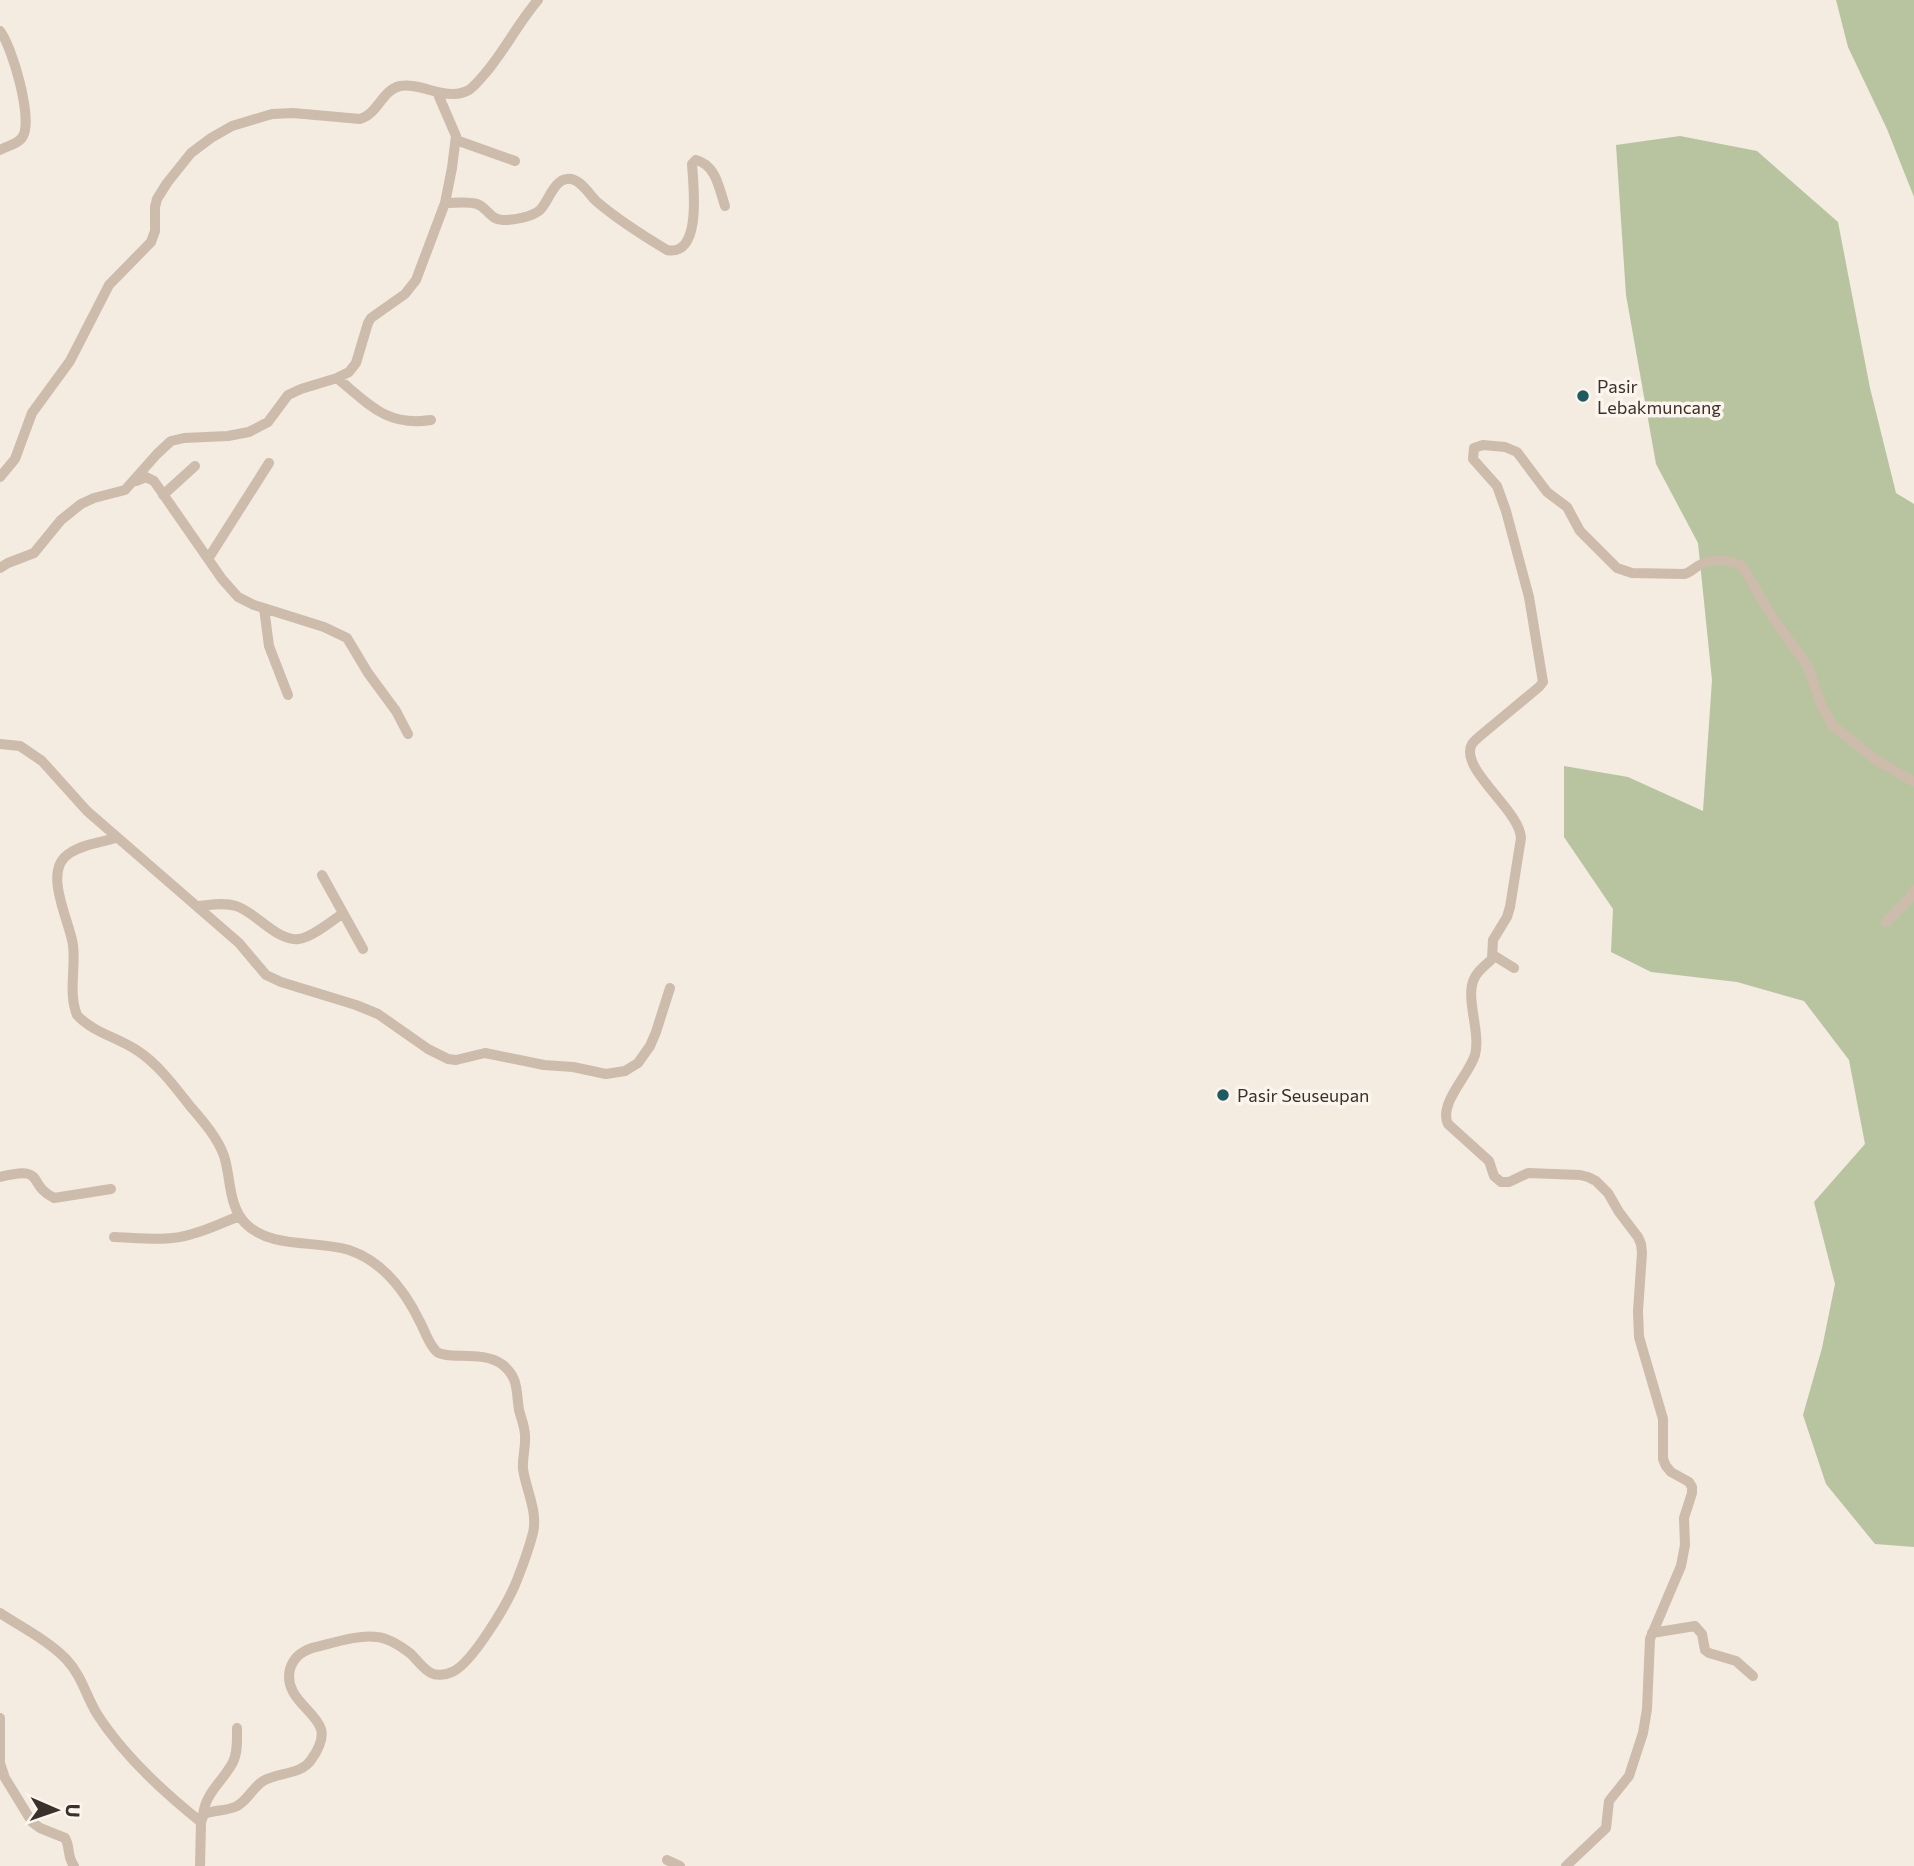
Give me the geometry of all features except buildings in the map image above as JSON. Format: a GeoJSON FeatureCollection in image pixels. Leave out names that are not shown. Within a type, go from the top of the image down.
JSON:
{"type":"FeatureCollection","features":[{"type":"Feature","properties":{"kind":"street"},"geometry":{"type":"LineString","coordinates":[[0,477],[15,459],[32,413],[70,361],[109,285],[151,242],[156,228],[157,199],[191,153],[232,126],[264,116],[293,113],[359,119],[370,115],[386,95],[398,87],[460,93],[469,90],[492,65],[538,0]]}},
{"type":"Feature","properties":{"kind":"street"},"geometry":{"type":"LineString","coordinates":[[0,31],[8,44],[22,90],[27,120],[22,138],[0,150]]}},
{"type":"Feature","properties":{"kind":"street"},"geometry":{"type":"LineString","coordinates":[[0,568],[34,553],[61,520],[82,504],[94,498],[122,492],[171,440],[249,432],[268,422],[288,396],[300,389],[337,378],[354,367],[371,318],[405,294],[416,280],[445,203],[456,140],[453,125],[437,92]]}},
{"type":"Feature","properties":{"kind":"street"},"geometry":{"type":"LineString","coordinates":[[456,140],[515,161]]}},
{"type":"Feature","properties":{"kind":"street"},"geometry":{"type":"LineString","coordinates":[[445,203],[477,204],[501,220],[528,216],[541,209],[563,180],[570,178],[626,224],[667,250],[673,251],[681,246],[690,232],[694,203],[692,164],[693,160],[697,160],[712,170],[725,206]]}},
{"type":"Feature","properties":{"kind":"street"},"geometry":{"type":"LineString","coordinates":[[337,378],[378,411],[392,418],[416,422],[431,420]]}},
{"type":"Feature","properties":{"kind":"street"},"geometry":{"type":"LineString","coordinates":[[1566,1866],[1606,1828],[1609,1801],[1631,1772],[1646,1720],[1652,1633],[1681,1566],[1685,1545],[1684,1518],[1692,1489],[1689,1482],[1668,1470],[1663,1459],[1663,1419],[1639,1338],[1642,1253],[1640,1240],[1608,1193],[1595,1181],[1584,1175],[1528,1173],[1509,1182],[1501,1182],[1494,1176],[1489,1161],[1446,1120],[1447,1108],[1475,1055],[1477,1034],[1473,981],[1477,973],[1492,960],[1493,940],[1507,917],[1521,831],[1474,768],[1471,749],[1480,736],[1539,687],[1543,680],[1529,597],[1513,536],[1496,486],[1474,459],[1472,451],[1476,446],[1505,447],[1517,452],[1547,492],[1569,510],[1580,531],[1621,570],[1684,575],[1699,565],[1711,562],[1733,562],[1742,566],[1807,665],[1822,707],[1833,726],[1876,760],[1914,782]]}},
{"type":"Feature","properties":{"kind":"street"},"geometry":{"type":"LineString","coordinates":[[208,559],[269,463]]}},
{"type":"Feature","properties":{"kind":"street"},"geometry":{"type":"LineString","coordinates":[[163,495],[195,466]]}},
{"type":"Feature","properties":{"kind":"street"},"geometry":{"type":"LineString","coordinates":[[133,482],[144,477],[152,479],[238,597],[264,608],[324,626],[347,638],[396,711],[408,734]]}},
{"type":"Feature","properties":{"kind":"street"},"geometry":{"type":"LineString","coordinates":[[264,608],[269,646],[288,695]]}},
{"type":"Feature","properties":{"kind":"street"},"geometry":{"type":"LineString","coordinates":[[0,744],[20,746],[42,761],[87,811],[198,906],[245,950],[266,975],[356,1004],[378,1014],[428,1049],[451,1059],[488,1054],[606,1074],[625,1071],[638,1063],[650,1046],[670,988]]}},
{"type":"Feature","properties":{"kind":"street"},"geometry":{"type":"LineString","coordinates":[[117,838],[70,853],[60,865],[58,887],[74,948],[74,1009],[81,1019],[145,1055],[190,1105],[217,1142],[239,1216],[251,1228],[268,1237],[338,1248],[359,1255],[374,1264],[395,1282],[414,1310],[429,1342],[438,1352],[483,1356],[497,1361],[510,1371],[517,1386],[518,1408],[526,1434],[523,1469],[531,1498],[533,1532],[517,1582],[470,1659],[452,1672],[438,1675],[430,1673],[404,1649],[376,1636],[312,1648],[299,1654],[291,1665],[290,1684],[322,1732],[312,1759],[302,1768],[263,1781],[236,1807],[207,1812],[202,1818]]}},
{"type":"Feature","properties":{"kind":"street"},"geometry":{"type":"LineString","coordinates":[[322,876],[363,948]]}},
{"type":"Feature","properties":{"kind":"street"},"geometry":{"type":"LineString","coordinates":[[1886,922],[1909,899],[1914,890]]}},
{"type":"Feature","properties":{"kind":"street"},"geometry":{"type":"LineString","coordinates":[[198,906],[234,905],[272,929],[295,939],[307,936],[342,914]]}},
{"type":"Feature","properties":{"kind":"street"},"geometry":{"type":"LineString","coordinates":[[1493,955],[1514,968]]}},
{"type":"Feature","properties":{"kind":"street"},"geometry":{"type":"LineString","coordinates":[[0,1177],[17,1173],[32,1174],[43,1190],[53,1198],[111,1189]]}},
{"type":"Feature","properties":{"kind":"street"},"geometry":{"type":"LineString","coordinates":[[114,1237],[155,1239],[191,1235],[239,1216]]}},
{"type":"Feature","properties":{"kind":"street"},"geometry":{"type":"LineString","coordinates":[[0,1613],[66,1658],[83,1683],[96,1713],[125,1751],[171,1799],[202,1818]]}},
{"type":"Feature","properties":{"kind":"street"},"geometry":{"type":"LineString","coordinates":[[1652,1633],[1695,1626],[1702,1634],[1705,1650],[1736,1661],[1753,1676]]}},
{"type":"Feature","properties":{"kind":"street"},"geometry":{"type":"LineString","coordinates":[[0,1718],[2,1771],[32,1822],[65,1838],[68,1842],[68,1857],[74,1866]]}},
{"type":"Feature","properties":{"kind":"street"},"geometry":{"type":"LineString","coordinates":[[200,1866],[204,1808],[235,1758],[237,1728]]}},
{"type":"Feature","properties":{"kind":"street"},"geometry":{"type":"LineString","coordinates":[[667,1860],[680,1866]]}},
{"type":"Feature","properties":{"kind":"green space"},"geometry":{"type":"Polygon","coordinates":[[[1836,0],[1914,0],[1914,197],[1887,129],[1848,47],[1836,0]]]}},
{"type":"Feature","properties":{"kind":"green space"},"geometry":{"type":"Polygon","coordinates":[[[1680,136],[1757,151],[1838,222],[1870,388],[1896,493],[1914,504],[1914,1547],[1875,1544],[1826,1484],[1803,1415],[1822,1348],[1835,1284],[1814,1202],[1865,1144],[1849,1060],[1804,1001],[1737,982],[1651,972],[1611,952],[1613,909],[1564,837],[1564,766],[1628,777],[1703,811],[1712,680],[1698,543],[1656,464],[1626,295],[1616,145],[1680,136]]]}},
{"type":"Feature","properties":{"kind":"place","name":"Pasir Lebakmuncang"},"geometry":{"type":"Point","coordinates":[1583,396]}},
{"type":"Feature","properties":{"kind":"place","name":"Pasir Seuseupan"},"geometry":{"type":"Point","coordinates":[1223,1095]}}]}
